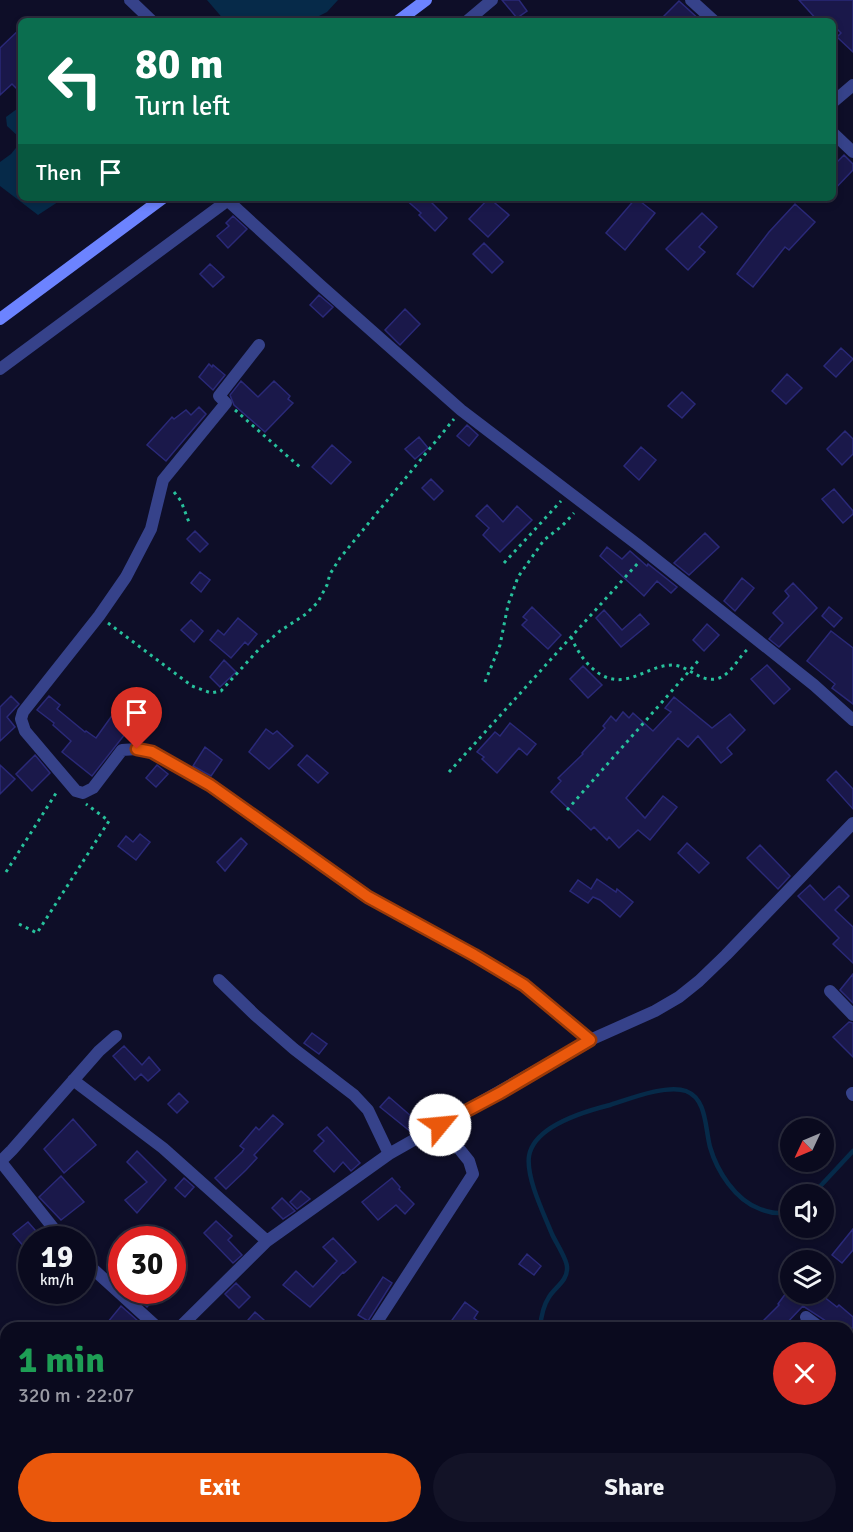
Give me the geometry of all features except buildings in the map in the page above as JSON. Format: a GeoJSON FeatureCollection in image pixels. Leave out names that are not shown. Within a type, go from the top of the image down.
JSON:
{"type":"FeatureCollection","features":[{"type":"Feature","properties":{"kind":"street"},"geometry":{"type":"LineString","coordinates":[[130,0],[149,18]]}},
{"type":"Feature","properties":{"kind":"street"},"geometry":{"type":"LineString","coordinates":[[402,18],[426,0]]}},
{"type":"Feature","properties":{"kind":"street"},"geometry":{"type":"LineString","coordinates":[[471,18],[492,0]]}},
{"type":"Feature","properties":{"kind":"street"},"geometry":{"type":"LineString","coordinates":[[691,0],[711,18]]}},
{"type":"Feature","properties":{"kind":"street"},"geometry":{"type":"LineString","coordinates":[[836,100],[853,85]]}},
{"type":"Feature","properties":{"kind":"street"},"geometry":{"type":"LineString","coordinates":[[836,136],[853,152]]}},
{"type":"Feature","properties":{"kind":"street"},"geometry":{"type":"LineString","coordinates":[[0,319],[159,201]]}},
{"type":"Feature","properties":{"kind":"street"},"geometry":{"type":"LineString","coordinates":[[0,369],[225,201]]}},
{"type":"Feature","properties":{"kind":"street"},"geometry":{"type":"LineString","coordinates":[[230,201],[461,410],[647,552],[814,685],[853,720]]}},
{"type":"Feature","properties":{"kind":"street"},"geometry":{"type":"LineString","coordinates":[[259,345],[219,396],[226,403],[163,480],[151,530],[126,578],[99,616],[28,705],[21,719],[25,731],[76,791],[83,793],[89,792],[122,750],[137,749],[152,752],[210,785],[368,897],[524,985],[590,1040]]}},
{"type":"Feature","properties":{"kind":"street"},"geometry":{"type":"LineString","coordinates":[[185,1322],[267,1241],[389,1154],[590,1040],[655,1011],[679,997],[699,981],[853,823]]}},
{"type":"Feature","properties":{"kind":"street"},"geometry":{"type":"LineString","coordinates":[[219,980],[265,1024],[354,1095],[368,1110],[389,1154]]}},
{"type":"Feature","properties":{"kind":"street"},"geometry":{"type":"LineString","coordinates":[[830,991],[853,1015]]}},
{"type":"Feature","properties":{"kind":"street"},"geometry":{"type":"LineString","coordinates":[[52,1226],[0,1162],[99,1050],[116,1036]]}},
{"type":"Feature","properties":{"kind":"street"},"geometry":{"type":"LineString","coordinates":[[74,1080],[163,1148],[267,1241]]}},
{"type":"Feature","properties":{"kind":"street"},"geometry":{"type":"LineString","coordinates":[[377,1322],[473,1174],[469,1161],[440,1125]]}},
{"type":"Feature","properties":{"kind":"street"},"geometry":{"type":"LineString","coordinates":[[96,1272],[151,1322]]}},
{"type":"Feature","properties":{"kind":"street"},"geometry":{"type":"LineString","coordinates":[[806,1317],[813,1322]]}},
{"type":"Feature","properties":{"kind":"path"},"geometry":{"type":"LineString","coordinates":[[226,403],[301,468]]}},
{"type":"Feature","properties":{"kind":"path"},"geometry":{"type":"LineString","coordinates":[[99,616],[192,686],[211,693],[221,692],[260,648],[306,614],[318,602],[340,558],[461,410]]}},
{"type":"Feature","properties":{"kind":"path"},"geometry":{"type":"LineString","coordinates":[[163,480],[181,501],[190,525]]}},
{"type":"Feature","properties":{"kind":"path"},"geometry":{"type":"LineString","coordinates":[[504,563],[573,496]]}},
{"type":"Feature","properties":{"kind":"path"},"geometry":{"type":"LineString","coordinates":[[485,682],[500,645],[508,605],[518,577],[544,540],[572,516],[576,509],[573,496]]}},
{"type":"Feature","properties":{"kind":"path"},"geometry":{"type":"LineString","coordinates":[[449,772],[647,552]]}},
{"type":"Feature","properties":{"kind":"path"},"geometry":{"type":"LineString","coordinates":[[571,637],[587,664],[602,675],[623,680],[662,665],[682,666],[709,679],[717,679],[724,675],[749,648],[766,648]]}},
{"type":"Feature","properties":{"kind":"path"},"geometry":{"type":"LineString","coordinates":[[567,810],[699,660]]}},
{"type":"Feature","properties":{"kind":"path"},"geometry":{"type":"LineString","coordinates":[[6,872],[65,778]]}},
{"type":"Feature","properties":{"kind":"path"},"geometry":{"type":"LineString","coordinates":[[19,924],[37,933],[108,820],[80,800]]}},
{"type":"Feature","properties":{"kind":"water"},"geometry":{"type":"Polygon","coordinates":[[[207,0],[338,0],[327,12],[315,18],[222,18],[207,0]]]}},
{"type":"Feature","properties":{"kind":"water"},"geometry":{"type":"Polygon","coordinates":[[[18,108],[18,136],[7,126],[6,117],[18,108]]]}},
{"type":"Feature","properties":{"kind":"water"},"geometry":{"type":"Polygon","coordinates":[[[18,145],[18,200],[0,186],[0,162],[18,145]]]}},
{"type":"Feature","properties":{"kind":"water"},"geometry":{"type":"Polygon","coordinates":[[[20,201],[59,201],[38,215],[20,201]]]}},
{"type":"Feature","properties":{"kind":"waterway"},"geometry":{"type":"LineString","coordinates":[[541,1322],[545,1304],[563,1280],[567,1267],[536,1196],[530,1175],[529,1156],[540,1136],[550,1128],[575,1116],[648,1093],[669,1089],[686,1091],[693,1095],[702,1107],[713,1156],[728,1184],[751,1205],[780,1213]]}},
{"type":"Feature","properties":{"kind":"waterway"},"geometry":{"type":"LineString","coordinates":[[822,1184],[853,1151]]}},
{"type":"Feature","properties":{"kind":"route"},"geometry":{"type":"LineString","coordinates":[[137,749],[152,752],[210,785],[368,897],[524,985],[590,1040],[440,1125]]}}]}
